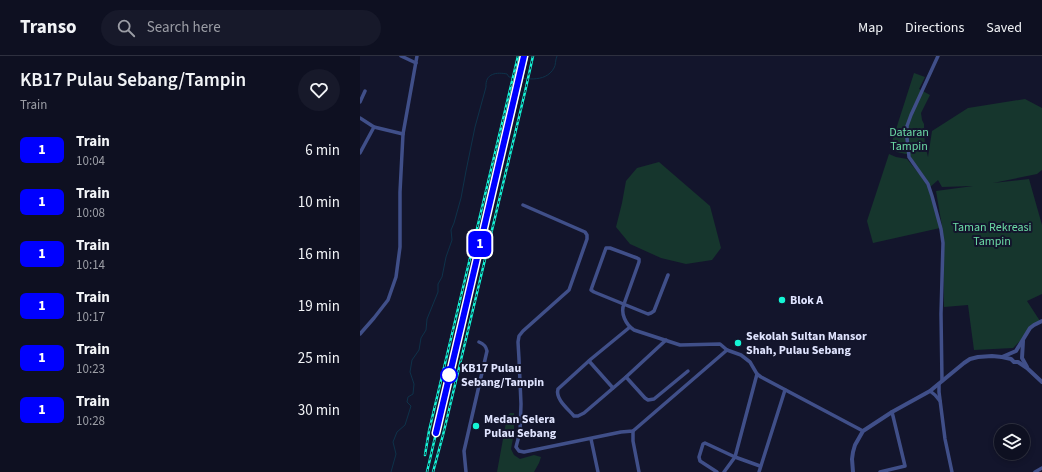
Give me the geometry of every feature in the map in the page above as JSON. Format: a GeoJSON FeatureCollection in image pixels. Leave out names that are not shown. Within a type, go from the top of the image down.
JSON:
{"type":"FeatureCollection","features":[{"type":"Feature","properties":{"kind":"street"},"geometry":{"type":"LineString","coordinates":[[403,56],[416,62]]}},
{"type":"Feature","properties":{"kind":"street"},"geometry":{"type":"LineString","coordinates":[[360,334],[388,300],[396,277],[400,248],[403,134],[417,56]]}},
{"type":"Feature","properties":{"kind":"street"},"geometry":{"type":"LineString","coordinates":[[938,56],[911,115],[907,126],[907,138],[909,157],[928,184],[943,243],[940,402],[945,439],[952,472]]}},
{"type":"Feature","properties":{"kind":"street"},"geometry":{"type":"LineString","coordinates":[[360,102],[365,91]]}},
{"type":"Feature","properties":{"kind":"street"},"geometry":{"type":"LineString","coordinates":[[360,118],[374,127],[403,134]]}},
{"type":"Feature","properties":{"kind":"street"},"geometry":{"type":"LineString","coordinates":[[360,153],[374,127]]}},
{"type":"Feature","properties":{"kind":"street"},"geometry":{"type":"LineString","coordinates":[[523,205],[585,232],[588,239],[569,290],[519,336],[521,404],[520,432],[516,448],[519,451],[524,452],[621,432],[633,431],[727,350]]}},
{"type":"Feature","properties":{"kind":"street"},"geometry":{"type":"LineString","coordinates":[[668,275],[654,311],[648,314],[624,304],[594,292],[591,290],[606,248],[639,259],[639,262],[624,304],[622,310],[623,316],[630,327],[634,330],[680,344],[720,344],[727,350],[742,355],[750,362],[757,374],[761,377],[863,431]]}},
{"type":"Feature","properties":{"kind":"street"},"geometry":{"type":"LineString","coordinates":[[1011,359],[1011,356],[1030,328],[1042,321]]}},
{"type":"Feature","properties":{"kind":"street"},"geometry":{"type":"LineString","coordinates":[[630,327],[558,389],[557,393],[559,398],[574,416],[584,413],[666,340]]}},
{"type":"Feature","properties":{"kind":"street"},"geometry":{"type":"LineString","coordinates":[[1018,362],[1022,356],[1023,340]]}},
{"type":"Feature","properties":{"kind":"street"},"geometry":{"type":"LineString","coordinates":[[466,472],[464,451],[487,351],[484,344],[479,342]]}},
{"type":"Feature","properties":{"kind":"street"},"geometry":{"type":"LineString","coordinates":[[1002,357],[1019,351],[1027,368]]}},
{"type":"Feature","properties":{"kind":"street"},"geometry":{"type":"LineString","coordinates":[[853,472],[853,452],[855,445],[863,431],[892,412],[930,391],[970,359],[989,356],[1011,359],[1027,368],[1042,382]]}},
{"type":"Feature","properties":{"kind":"street"},"geometry":{"type":"LineString","coordinates":[[589,361],[613,388]]}},
{"type":"Feature","properties":{"kind":"street"},"geometry":{"type":"LineString","coordinates":[[626,377],[648,400],[654,399],[688,370]]}},
{"type":"Feature","properties":{"kind":"street"},"geometry":{"type":"LineString","coordinates":[[724,472],[735,457],[757,374]]}},
{"type":"Feature","properties":{"kind":"street"},"geometry":{"type":"LineString","coordinates":[[759,472],[785,390]]}},
{"type":"Feature","properties":{"kind":"street"},"geometry":{"type":"LineString","coordinates":[[930,391],[940,402]]}},
{"type":"Feature","properties":{"kind":"street"},"geometry":{"type":"LineString","coordinates":[[892,412],[906,472]]}},
{"type":"Feature","properties":{"kind":"street"},"geometry":{"type":"LineString","coordinates":[[633,431],[633,441],[639,472]]}},
{"type":"Feature","properties":{"kind":"street"},"geometry":{"type":"LineString","coordinates":[[591,439],[598,472]]}},
{"type":"Feature","properties":{"kind":"street"},"geometry":{"type":"LineString","coordinates":[[717,472],[699,459],[703,444],[705,443],[735,457],[760,466]]}},
{"type":"Feature","properties":{"kind":"street"},"geometry":{"type":"LineString","coordinates":[[880,472],[905,466]]}},
{"type":"Feature","properties":{"kind":"street"},"geometry":{"type":"LineString","coordinates":[[1035,472],[1042,468]]}},
{"type":"Feature","properties":{"kind":"green space"},"geometry":{"type":"Polygon","coordinates":[[[914,73],[925,77],[919,89],[930,95],[921,113],[924,124],[925,145],[928,157],[932,131],[968,108],[1025,99],[1042,108],[1042,170],[1037,174],[993,183],[1029,179],[1042,225],[1042,294],[1027,301],[1040,321],[1013,348],[974,350],[968,305],[944,307],[943,232],[936,191],[973,186],[942,187],[938,180],[929,188],[910,155],[897,152],[890,148],[914,73]]]}},
{"type":"Feature","properties":{"kind":"green space"},"geometry":{"type":"Polygon","coordinates":[[[889,154],[907,159],[920,175],[928,187],[940,228],[873,243],[867,221],[889,154]]]}},
{"type":"Feature","properties":{"kind":"green space"},"geometry":{"type":"Polygon","coordinates":[[[659,162],[710,206],[721,248],[712,260],[686,264],[661,258],[630,244],[616,227],[626,181],[637,168],[659,162]]]}},
{"type":"Feature","properties":{"kind":"green space"},"geometry":{"type":"Polygon","coordinates":[[[510,413],[514,413],[514,433],[511,449],[514,455],[520,459],[534,455],[541,457],[534,472],[497,472],[507,417],[510,413]]]}},
{"type":"Feature","properties":{"kind":"waterway"},"geometry":{"type":"LineString","coordinates":[[391,472],[396,454],[393,442],[397,432],[405,425],[411,406],[407,402],[408,397],[413,394],[414,384],[410,372],[412,360],[419,350],[421,338],[426,330],[427,319],[438,292],[438,284],[442,277],[446,257],[452,240],[451,230],[461,198],[475,127],[487,79],[492,74],[499,73],[507,74],[509,77],[527,79],[540,78],[550,73],[555,67],[557,56]]}},
{"type":"Feature","properties":{"kind":"railway"},"geometry":{"type":"LineString","coordinates":[[425,455],[429,431],[518,56]]}},
{"type":"Feature","properties":{"kind":"railway"},"geometry":{"type":"LineString","coordinates":[[513,116],[527,56]]}},
{"type":"Feature","properties":{"kind":"railway"},"geometry":{"type":"LineString","coordinates":[[433,472],[533,56]]}},
{"type":"Feature","properties":{"kind":"railway"},"geometry":{"type":"LineString","coordinates":[[427,472],[511,110]]}},
{"type":"Feature","properties":{"kind":"train","name":"1"},"geometry":{"type":"LineString","coordinates":[[436,433],[524,56]]}},
{"type":"Feature","properties":{"kind":"place","name":"Blok A"},"geometry":{"type":"Point","coordinates":[782,300]}},
{"type":"Feature","properties":{"kind":"place","name":"Sekolah Sultan Mansor Shah, Pulau Sebang"},"geometry":{"type":"Point","coordinates":[738,343]}},
{"type":"Feature","properties":{"kind":"place","name":"KB17 Pulau Sebang/Tampin"},"geometry":{"type":"Point","coordinates":[449,375]}},
{"type":"Feature","properties":{"kind":"place","name":"Medan Selera Pulau Sebang"},"geometry":{"type":"Point","coordinates":[476,426]}},
{"type":"Feature","properties":{"kind":"park label","name":"Dataran Tampin"},"geometry":{"type":"Point","coordinates":[909,139]}},
{"type":"Feature","properties":{"kind":"park label","name":"Taman Rekreasi Tampin"},"geometry":{"type":"Point","coordinates":[992,234]}}]}
